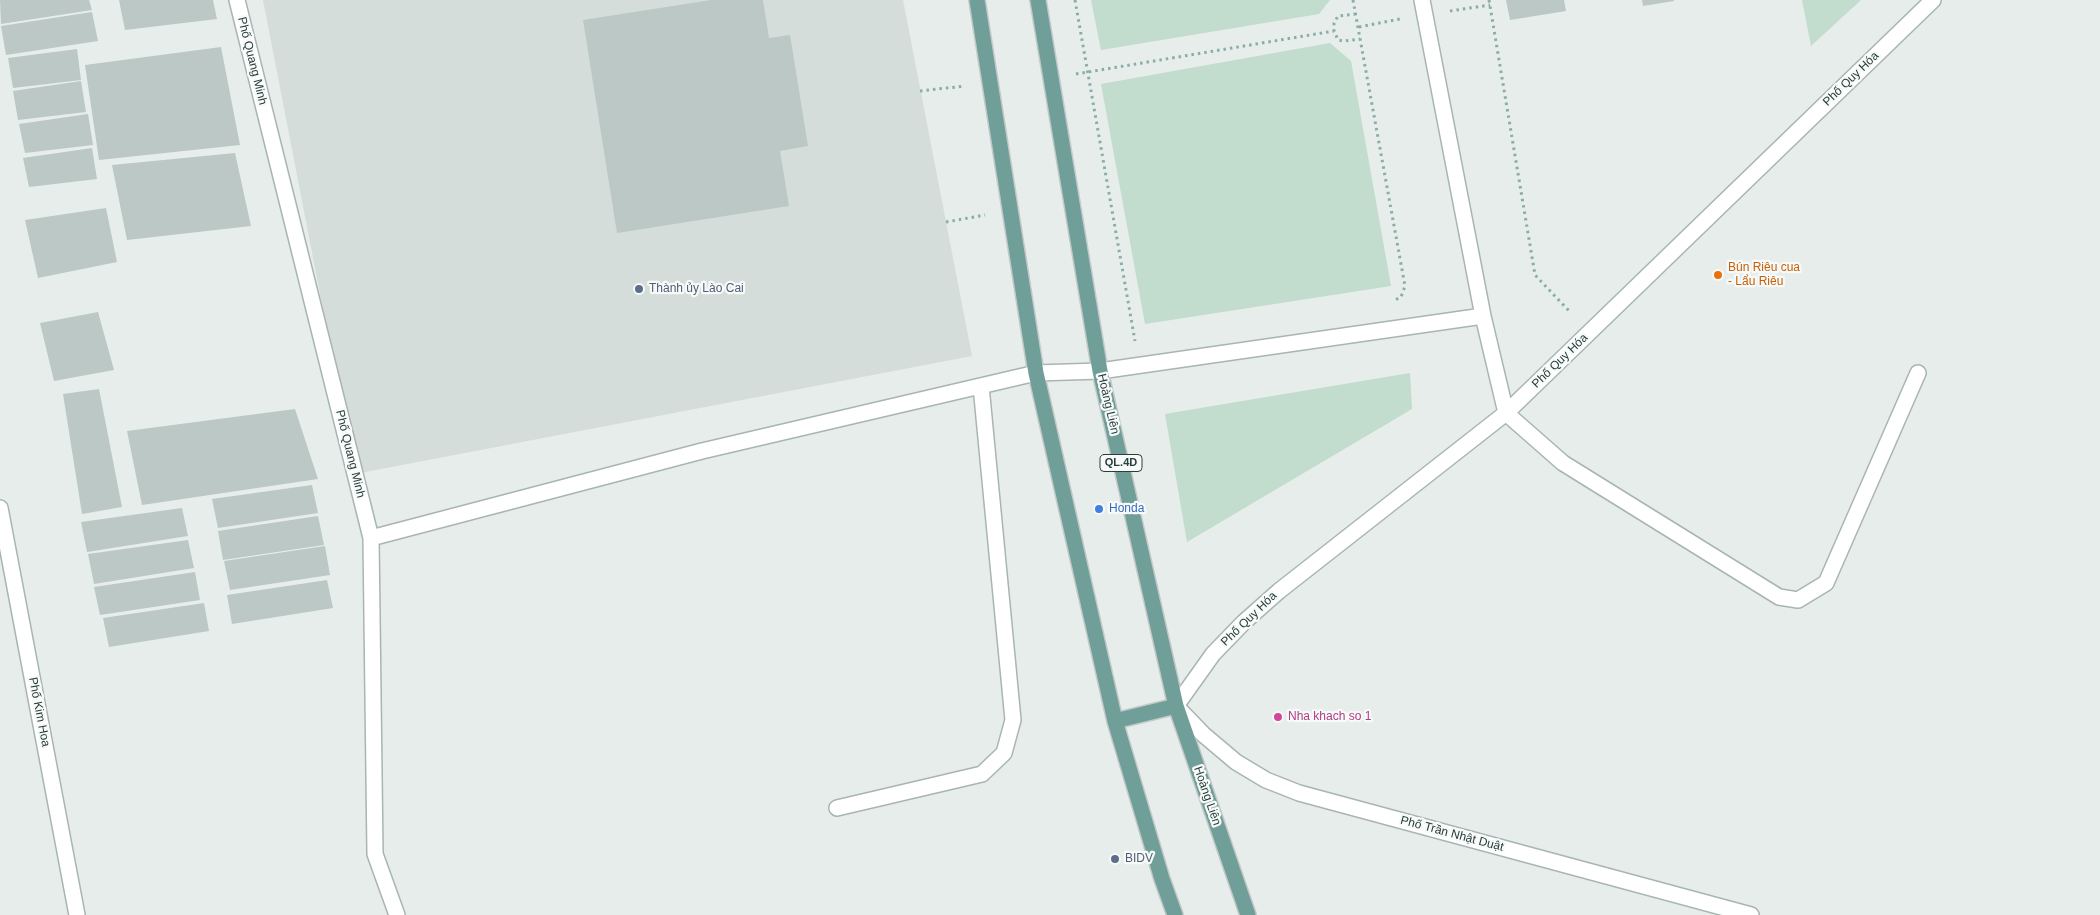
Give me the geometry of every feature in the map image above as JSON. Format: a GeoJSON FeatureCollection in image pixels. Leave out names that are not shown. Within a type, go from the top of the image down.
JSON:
{"type":"FeatureCollection","features":[{"type":"Feature","properties":{"kind":"main road"},"geometry":{"type":"LineString","coordinates":[[977,0],[1036,373],[1115,721],[1162,879],[1175,915]]}},
{"type":"Feature","properties":{"kind":"main road","name":"Hoàng Liên"},"geometry":{"type":"LineString","coordinates":[[1038,0],[1100,371],[1176,706],[1248,915]]}},
{"type":"Feature","properties":{"kind":"main road"},"geometry":{"type":"LineString","coordinates":[[1115,721],[1176,706]]}},
{"type":"Feature","properties":{"kind":"street","name":"Phố Quang Minh"},"geometry":{"type":"LineString","coordinates":[[237,0],[371,538],[375,854],[397,915]]}},
{"type":"Feature","properties":{"kind":"street"},"geometry":{"type":"LineString","coordinates":[[1422,0],[1483,316],[1506,413],[1562,464],[1778,597],[1798,600],[1826,583],[1918,373]]}},
{"type":"Feature","properties":{"kind":"street","name":"Phố Quy Hóa"},"geometry":{"type":"LineString","coordinates":[[1176,706],[1213,654],[1244,622],[1279,591],[1506,413],[1933,0]]}},
{"type":"Feature","properties":{"kind":"street"},"geometry":{"type":"LineString","coordinates":[[371,538],[702,451],[1036,373],[1100,371],[1483,316]]}},
{"type":"Feature","properties":{"kind":"street"},"geometry":{"type":"LineString","coordinates":[[837,808],[982,774],[1004,753],[1013,720],[981,386]]}},
{"type":"Feature","properties":{"kind":"street","name":"Phố Kim Hoa"},"geometry":{"type":"LineString","coordinates":[[0,508],[77,915]]}},
{"type":"Feature","properties":{"kind":"street","name":"Phố Trần Nhật Duật"},"geometry":{"type":"LineString","coordinates":[[1176,706],[1204,735],[1236,762],[1266,780],[1299,793],[1751,915]]}},
{"type":"Feature","properties":{"kind":"path"},"geometry":{"type":"LineString","coordinates":[[1075,0],[1135,341],[1144,340]]}},
{"type":"Feature","properties":{"kind":"path"},"geometry":{"type":"LineString","coordinates":[[1354,0],[1405,286],[1401,297],[1389,304]]}},
{"type":"Feature","properties":{"kind":"path"},"geometry":{"type":"LineString","coordinates":[[1489,0],[1535,275],[1590,332]]}},
{"type":"Feature","properties":{"kind":"path"},"geometry":{"type":"LineString","coordinates":[[1356,14],[1338,16],[1334,23],[1334,31],[1338,40],[1360,39]]}},
{"type":"Feature","properties":{"kind":"path"},"geometry":{"type":"LineString","coordinates":[[1051,79],[1334,31]]}},
{"type":"Feature","properties":{"kind":"path"},"geometry":{"type":"LineString","coordinates":[[920,91],[990,83]]}},
{"type":"Feature","properties":{"kind":"path"},"geometry":{"type":"LineString","coordinates":[[946,222],[1010,211]]}},
{"type":"Feature","properties":{"kind":"shaded area","name":"Thành ủy Lào Cai"},"geometry":{"type":"Polygon","coordinates":[[[263,0],[903,0],[972,356],[355,474],[263,0]]]}},
{"type":"Feature","properties":{"kind":"green space"},"geometry":{"type":"Polygon","coordinates":[[[1091,0],[1330,0],[1319,14],[1101,50],[1091,0]]]}},
{"type":"Feature","properties":{"kind":"green space"},"geometry":{"type":"Polygon","coordinates":[[[1802,0],[1861,0],[1811,46],[1802,0]]]}},
{"type":"Feature","properties":{"kind":"green space"},"geometry":{"type":"Polygon","coordinates":[[[1330,43],[1351,61],[1391,286],[1145,324],[1101,84],[1330,43]]]}},
{"type":"Feature","properties":{"kind":"green space"},"geometry":{"type":"Polygon","coordinates":[[[1410,373],[1412,409],[1187,542],[1165,414],[1410,373]]]}},
{"type":"Feature","properties":{"kind":"building"},"geometry":{"type":"Polygon","coordinates":[[[0,0],[89,0],[92,10],[1,24],[0,0]]]}},
{"type":"Feature","properties":{"kind":"building"},"geometry":{"type":"Polygon","coordinates":[[[119,0],[213,0],[217,19],[125,30],[119,0]]]}},
{"type":"Feature","properties":{"kind":"building"},"geometry":{"type":"Polygon","coordinates":[[[711,0],[763,0],[769,38],[790,35],[808,146],[780,151],[789,206],[617,233],[583,20],[711,0]]]}},
{"type":"Feature","properties":{"kind":"building"},"geometry":{"type":"Polygon","coordinates":[[[1506,0],[1564,0],[1566,11],[1510,20],[1506,0]]]}},
{"type":"Feature","properties":{"kind":"building"},"geometry":{"type":"Polygon","coordinates":[[[1642,0],[1674,0],[1674,1],[1643,6],[1642,0]]]}},
{"type":"Feature","properties":{"kind":"building"},"geometry":{"type":"Polygon","coordinates":[[[92,12],[98,41],[6,55],[1,26],[92,12]]]}},
{"type":"Feature","properties":{"kind":"building"},"geometry":{"type":"Polygon","coordinates":[[[221,47],[240,145],[99,160],[85,65],[221,47]]]}},
{"type":"Feature","properties":{"kind":"building"},"geometry":{"type":"Polygon","coordinates":[[[77,49],[81,80],[13,88],[8,58],[77,49]]]}},
{"type":"Feature","properties":{"kind":"building"},"geometry":{"type":"Polygon","coordinates":[[[81,81],[86,112],[18,120],[13,91],[81,81]]]}},
{"type":"Feature","properties":{"kind":"building"},"geometry":{"type":"Polygon","coordinates":[[[88,114],[93,145],[25,153],[19,124],[88,114]]]}},
{"type":"Feature","properties":{"kind":"building"},"geometry":{"type":"Polygon","coordinates":[[[92,148],[97,179],[29,187],[23,158],[92,148]]]}},
{"type":"Feature","properties":{"kind":"building"},"geometry":{"type":"Polygon","coordinates":[[[235,153],[251,226],[127,240],[112,165],[235,153]]]}},
{"type":"Feature","properties":{"kind":"building"},"geometry":{"type":"Polygon","coordinates":[[[106,208],[117,262],[38,278],[25,220],[106,208]]]}},
{"type":"Feature","properties":{"kind":"building"},"geometry":{"type":"Polygon","coordinates":[[[98,312],[114,370],[54,381],[40,323],[98,312]]]}},
{"type":"Feature","properties":{"kind":"building"},"geometry":{"type":"Polygon","coordinates":[[[99,389],[122,507],[82,514],[63,394],[99,389]]]}},
{"type":"Feature","properties":{"kind":"building"},"geometry":{"type":"Polygon","coordinates":[[[295,409],[318,479],[142,505],[127,431],[295,409]]]}},
{"type":"Feature","properties":{"kind":"building"},"geometry":{"type":"Polygon","coordinates":[[[312,485],[318,513],[218,528],[212,499],[312,485]]]}},
{"type":"Feature","properties":{"kind":"building"},"geometry":{"type":"Polygon","coordinates":[[[182,508],[188,536],[87,552],[81,522],[182,508]]]}},
{"type":"Feature","properties":{"kind":"building"},"geometry":{"type":"Polygon","coordinates":[[[318,516],[324,545],[223,560],[218,531],[318,516]]]}},
{"type":"Feature","properties":{"kind":"building"},"geometry":{"type":"Polygon","coordinates":[[[188,540],[194,568],[94,584],[88,554],[188,540]]]}},
{"type":"Feature","properties":{"kind":"building"},"geometry":{"type":"Polygon","coordinates":[[[325,546],[330,575],[230,590],[224,561],[325,546]]]}},
{"type":"Feature","properties":{"kind":"building"},"geometry":{"type":"Polygon","coordinates":[[[195,572],[200,600],[100,615],[94,587],[195,572]]]}},
{"type":"Feature","properties":{"kind":"building"},"geometry":{"type":"Polygon","coordinates":[[[327,580],[333,608],[232,624],[227,595],[327,580]]]}},
{"type":"Feature","properties":{"kind":"building"},"geometry":{"type":"Polygon","coordinates":[[[204,603],[209,631],[109,647],[103,618],[204,603]]]}},
{"type":"Feature","properties":{"kind":"place","name":"Bún Riêu cua - Lẩu Riêu"},"geometry":{"type":"Point","coordinates":[1718,275]}},
{"type":"Feature","properties":{"kind":"place","name":"Thành ủy Lào Cai"},"geometry":{"type":"Point","coordinates":[639,289]}},
{"type":"Feature","properties":{"kind":"place","name":"Honda"},"geometry":{"type":"Point","coordinates":[1099,509]}},
{"type":"Feature","properties":{"kind":"place","name":"Nha khach so 1"},"geometry":{"type":"Point","coordinates":[1278,717]}},
{"type":"Feature","properties":{"kind":"place","name":"BIDV"},"geometry":{"type":"Point","coordinates":[1115,859]}}]}
